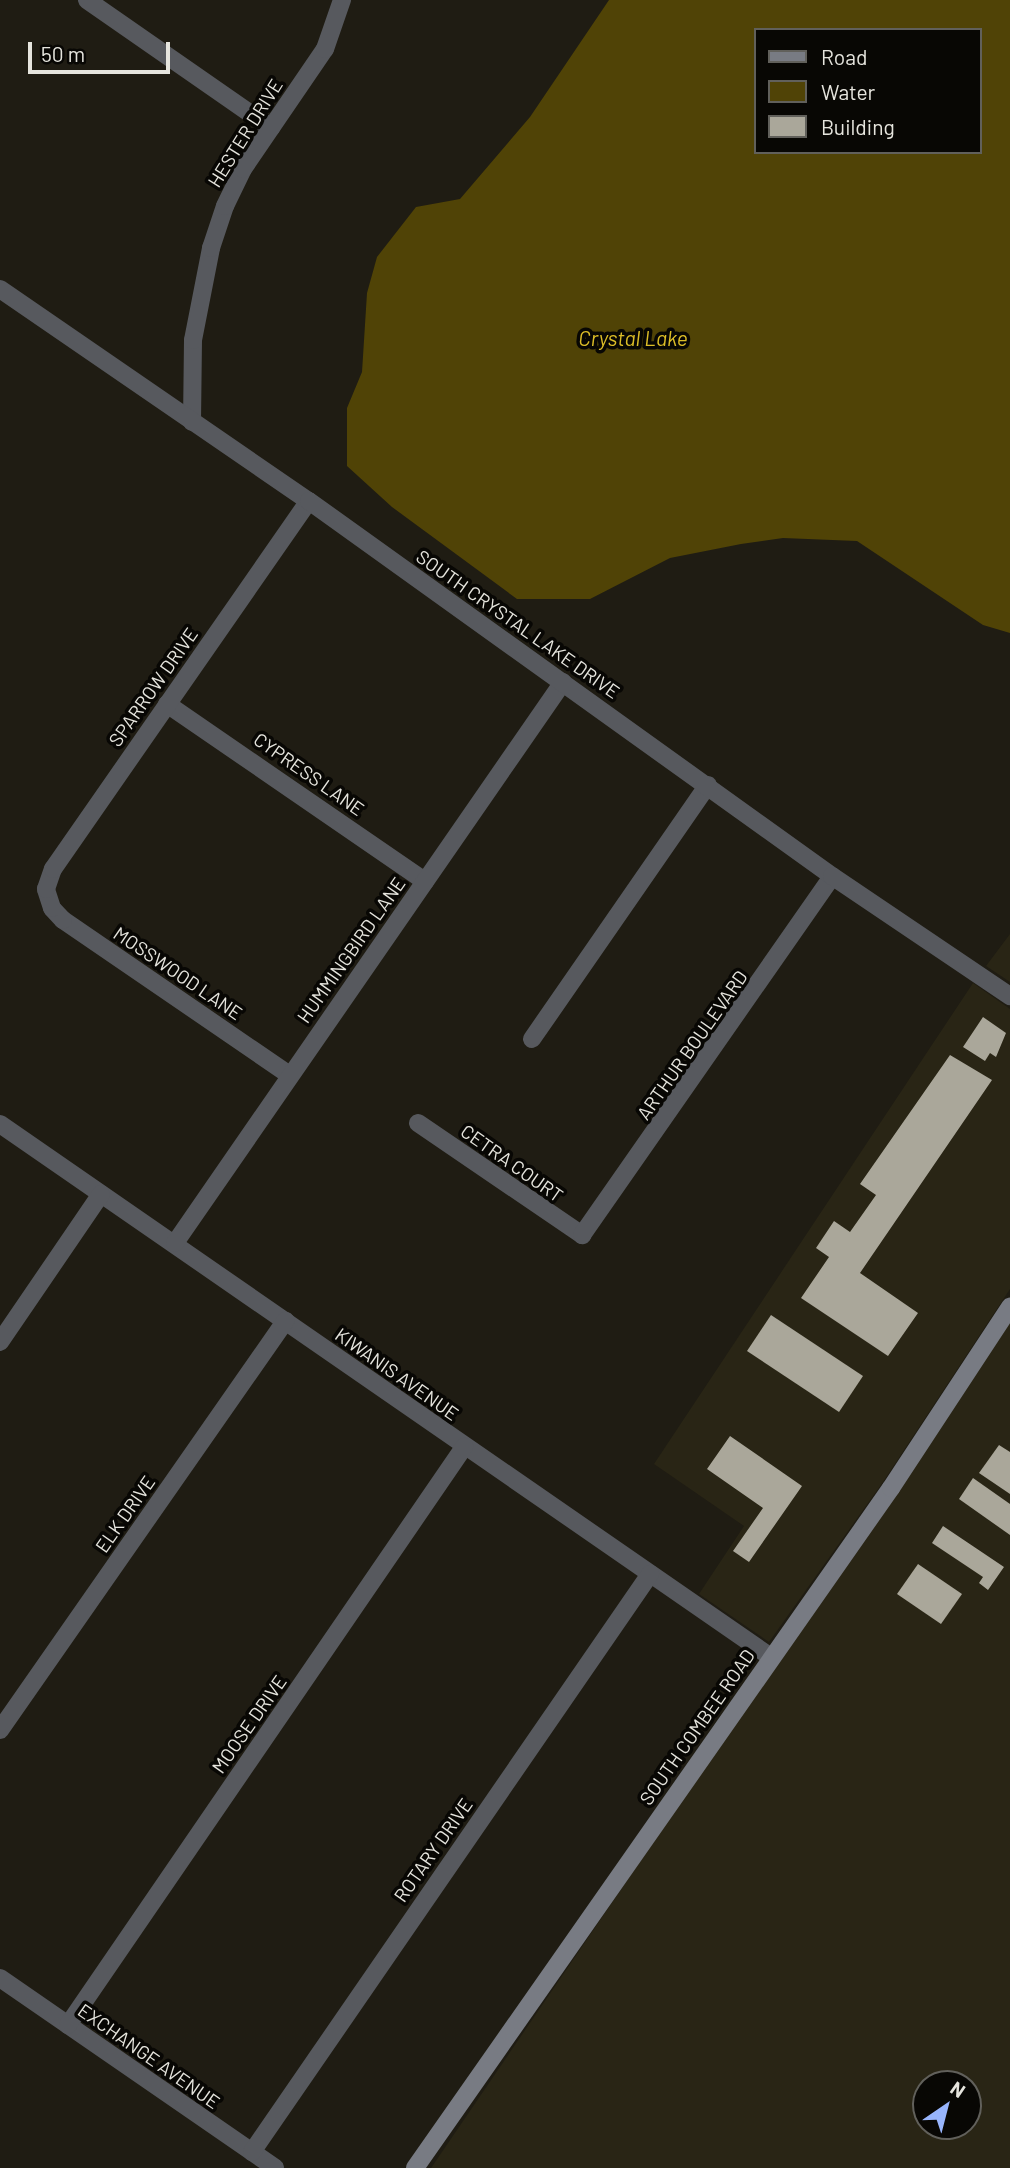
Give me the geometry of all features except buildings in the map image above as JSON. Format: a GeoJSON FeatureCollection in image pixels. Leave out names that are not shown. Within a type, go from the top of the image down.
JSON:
{"type":"FeatureCollection","features":[{"type":"Feature","properties":{"kind":"main road","name":"SOUTH COMBEE ROAD"},"geometry":{"type":"LineString","coordinates":[[415,2168],[891,1488],[1010,1307]]}},
{"type":"Feature","properties":{"kind":"street"},"geometry":{"type":"LineString","coordinates":[[88,0],[271,128]]}},
{"type":"Feature","properties":{"kind":"street","name":"HESTER DRIVE"},"geometry":{"type":"LineString","coordinates":[[192,422],[193,340],[211,248],[243,169],[325,49],[342,0]]}},
{"type":"Feature","properties":{"kind":"street","name":"SOUTH CRYSTAL LAKE DRIVE"},"geometry":{"type":"LineString","coordinates":[[0,289],[309,501],[832,876],[1010,996]]}},
{"type":"Feature","properties":{"kind":"street","name":"SPARROW DRIVE"},"geometry":{"type":"LineString","coordinates":[[49,903],[46,889],[53,869],[309,501]]}},
{"type":"Feature","properties":{"kind":"street","name":"HUMMINGBIRD LANE"},"geometry":{"type":"LineString","coordinates":[[175,1243],[288,1074],[563,682]]}},
{"type":"Feature","properties":{"kind":"street","name":"CYPRESS LANE"},"geometry":{"type":"LineString","coordinates":[[167,704],[425,881]]}},
{"type":"Feature","properties":{"kind":"street"},"geometry":{"type":"LineString","coordinates":[[532,1039],[708,785]]}},
{"type":"Feature","properties":{"kind":"street","name":"ARTHUR BOULEVARD"},"geometry":{"type":"LineString","coordinates":[[582,1235],[832,876]]}},
{"type":"Feature","properties":{"kind":"street","name":"MOSSWOOD LANE"},"geometry":{"type":"LineString","coordinates":[[49,903],[63,920],[288,1074]]}},
{"type":"Feature","properties":{"kind":"street","name":"CETRA COURT"},"geometry":{"type":"LineString","coordinates":[[418,1123],[582,1235]]}},
{"type":"Feature","properties":{"kind":"street","name":"KIWANIS AVENUE"},"geometry":{"type":"LineString","coordinates":[[0,1124],[771,1657]]}},
{"type":"Feature","properties":{"kind":"street"},"geometry":{"type":"LineString","coordinates":[[0,1342],[101,1194]]}},
{"type":"Feature","properties":{"kind":"street","name":"ELK DRIVE"},"geometry":{"type":"LineString","coordinates":[[0,1730],[285,1321]]}},
{"type":"Feature","properties":{"kind":"street","name":"MOOSE DRIVE"},"geometry":{"type":"LineString","coordinates":[[68,2025],[464,1447]]}},
{"type":"Feature","properties":{"kind":"street","name":"ROTARY DRIVE"},"geometry":{"type":"LineString","coordinates":[[253,2152],[650,1574]]}},
{"type":"Feature","properties":{"kind":"street","name":"EXCHANGE AVENUE"},"geometry":{"type":"LineString","coordinates":[[0,1978],[275,2168]]}},
{"type":"Feature","properties":{"kind":"shaded area"},"geometry":{"type":"Polygon","coordinates":[[[1010,934],[1010,982],[986,966],[1010,934]]]}},
{"type":"Feature","properties":{"kind":"shaded area"},"geometry":{"type":"Polygon","coordinates":[[[973,983],[1010,1009],[1010,1289],[883,1482],[769,1642],[699,1594],[744,1526],[654,1464],[973,983]]]}},
{"type":"Feature","properties":{"kind":"shaded area"},"geometry":{"type":"Polygon","coordinates":[[[1010,1319],[1010,2168],[431,2168],[1010,1319]]]}},
{"type":"Feature","properties":{"kind":"water","name":"Crystal Lake"},"geometry":{"type":"Polygon","coordinates":[[[609,0],[1010,0],[1010,633],[983,625],[857,541],[783,538],[741,544],[670,558],[590,599],[517,599],[392,507],[347,466],[347,408],[362,372],[367,293],[377,257],[416,207],[460,199],[530,117],[609,0]]]}}]}
